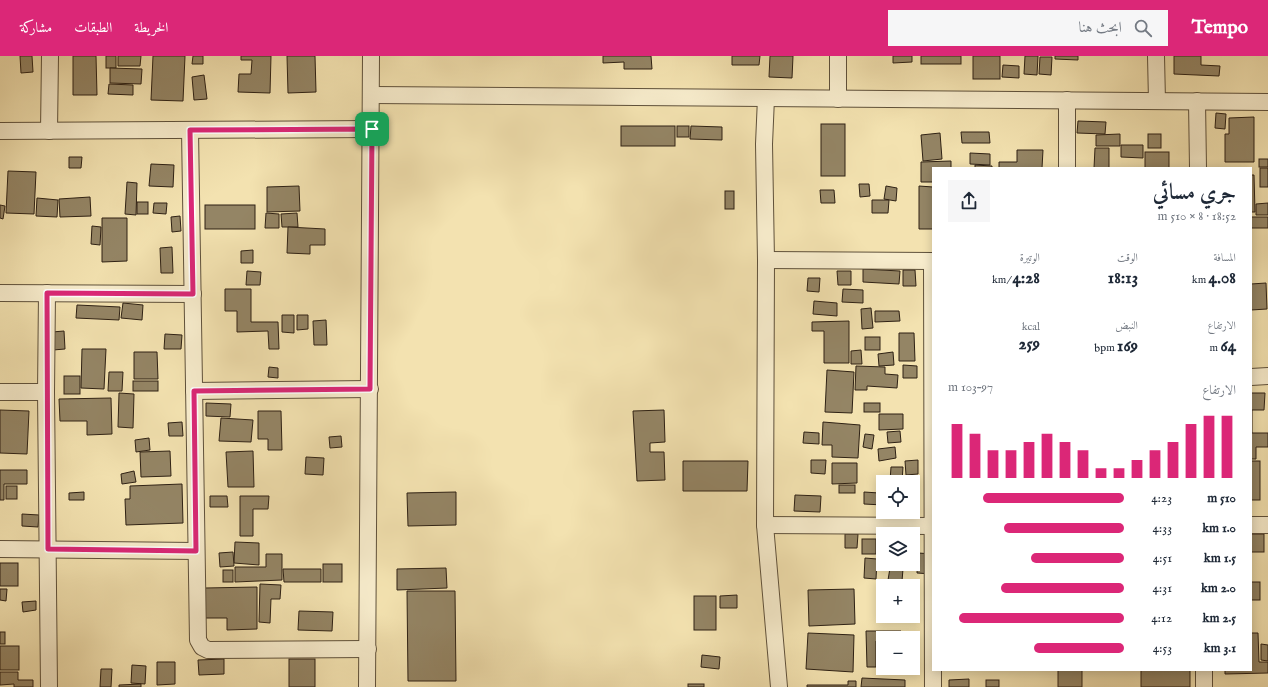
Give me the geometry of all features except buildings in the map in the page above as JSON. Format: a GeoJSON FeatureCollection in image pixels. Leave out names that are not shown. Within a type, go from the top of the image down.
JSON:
{"type":"FeatureCollection","features":[{"type":"Feature","properties":{"kind":"street"},"geometry":{"type":"LineString","coordinates":[[49,131],[50,56]]}},
{"type":"Feature","properties":{"kind":"street"},"geometry":{"type":"LineString","coordinates":[[367,687],[372,56]]}},
{"type":"Feature","properties":{"kind":"street"},"geometry":{"type":"LineString","coordinates":[[838,56],[838,98]]}},
{"type":"Feature","properties":{"kind":"street"},"geometry":{"type":"LineString","coordinates":[[1156,56],[1157,101]]}},
{"type":"Feature","properties":{"kind":"street"},"geometry":{"type":"LineString","coordinates":[[372,96],[1268,102]]}},
{"type":"Feature","properties":{"kind":"street"},"geometry":{"type":"LineString","coordinates":[[766,98],[764,144],[766,260],[765,525],[779,687]]}},
{"type":"Feature","properties":{"kind":"street"},"geometry":{"type":"LineString","coordinates":[[1067,100],[1067,167]]}},
{"type":"Feature","properties":{"kind":"street"},"geometry":{"type":"LineString","coordinates":[[1197,101],[1198,167]]}},
{"type":"Feature","properties":{"kind":"street"},"geometry":{"type":"LineString","coordinates":[[0,131],[372,129]]}},
{"type":"Feature","properties":{"kind":"street"},"geometry":{"type":"LineString","coordinates":[[190,130],[198,640],[202,647],[208,650],[368,649]]}},
{"type":"Feature","properties":{"kind":"street"},"geometry":{"type":"LineString","coordinates":[[766,260],[932,261]]}},
{"type":"Feature","properties":{"kind":"street"},"geometry":{"type":"LineString","coordinates":[[0,293],[193,294]]}},
{"type":"Feature","properties":{"kind":"street"},"geometry":{"type":"LineString","coordinates":[[47,293],[46,392],[49,687]]}},
{"type":"Feature","properties":{"kind":"street"},"geometry":{"type":"LineString","coordinates":[[1252,377],[1268,376]]}},
{"type":"Feature","properties":{"kind":"street"},"geometry":{"type":"LineString","coordinates":[[194,391],[370,389]]}},
{"type":"Feature","properties":{"kind":"street"},"geometry":{"type":"LineString","coordinates":[[0,392],[46,392]]}},
{"type":"Feature","properties":{"kind":"street"},"geometry":{"type":"LineString","coordinates":[[765,525],[932,526],[932,642]]}},
{"type":"Feature","properties":{"kind":"street"},"geometry":{"type":"LineString","coordinates":[[1252,525],[1268,525]]}},
{"type":"Feature","properties":{"kind":"street"},"geometry":{"type":"LineString","coordinates":[[0,549],[196,551]]}},
{"type":"Feature","properties":{"kind":"street"},"geometry":{"type":"LineString","coordinates":[[933,671],[933,687]]}},
{"type":"Feature","properties":{"kind":"street"},"geometry":{"type":"LineString","coordinates":[[1204,671],[1204,687]]}},
{"type":"Feature","properties":{"kind":"route"},"geometry":{"type":"LineString","coordinates":[[372,129],[370,389],[194,391],[196,551],[48,549],[46,392],[47,293],[193,294],[190,130],[372,129]]}}]}
